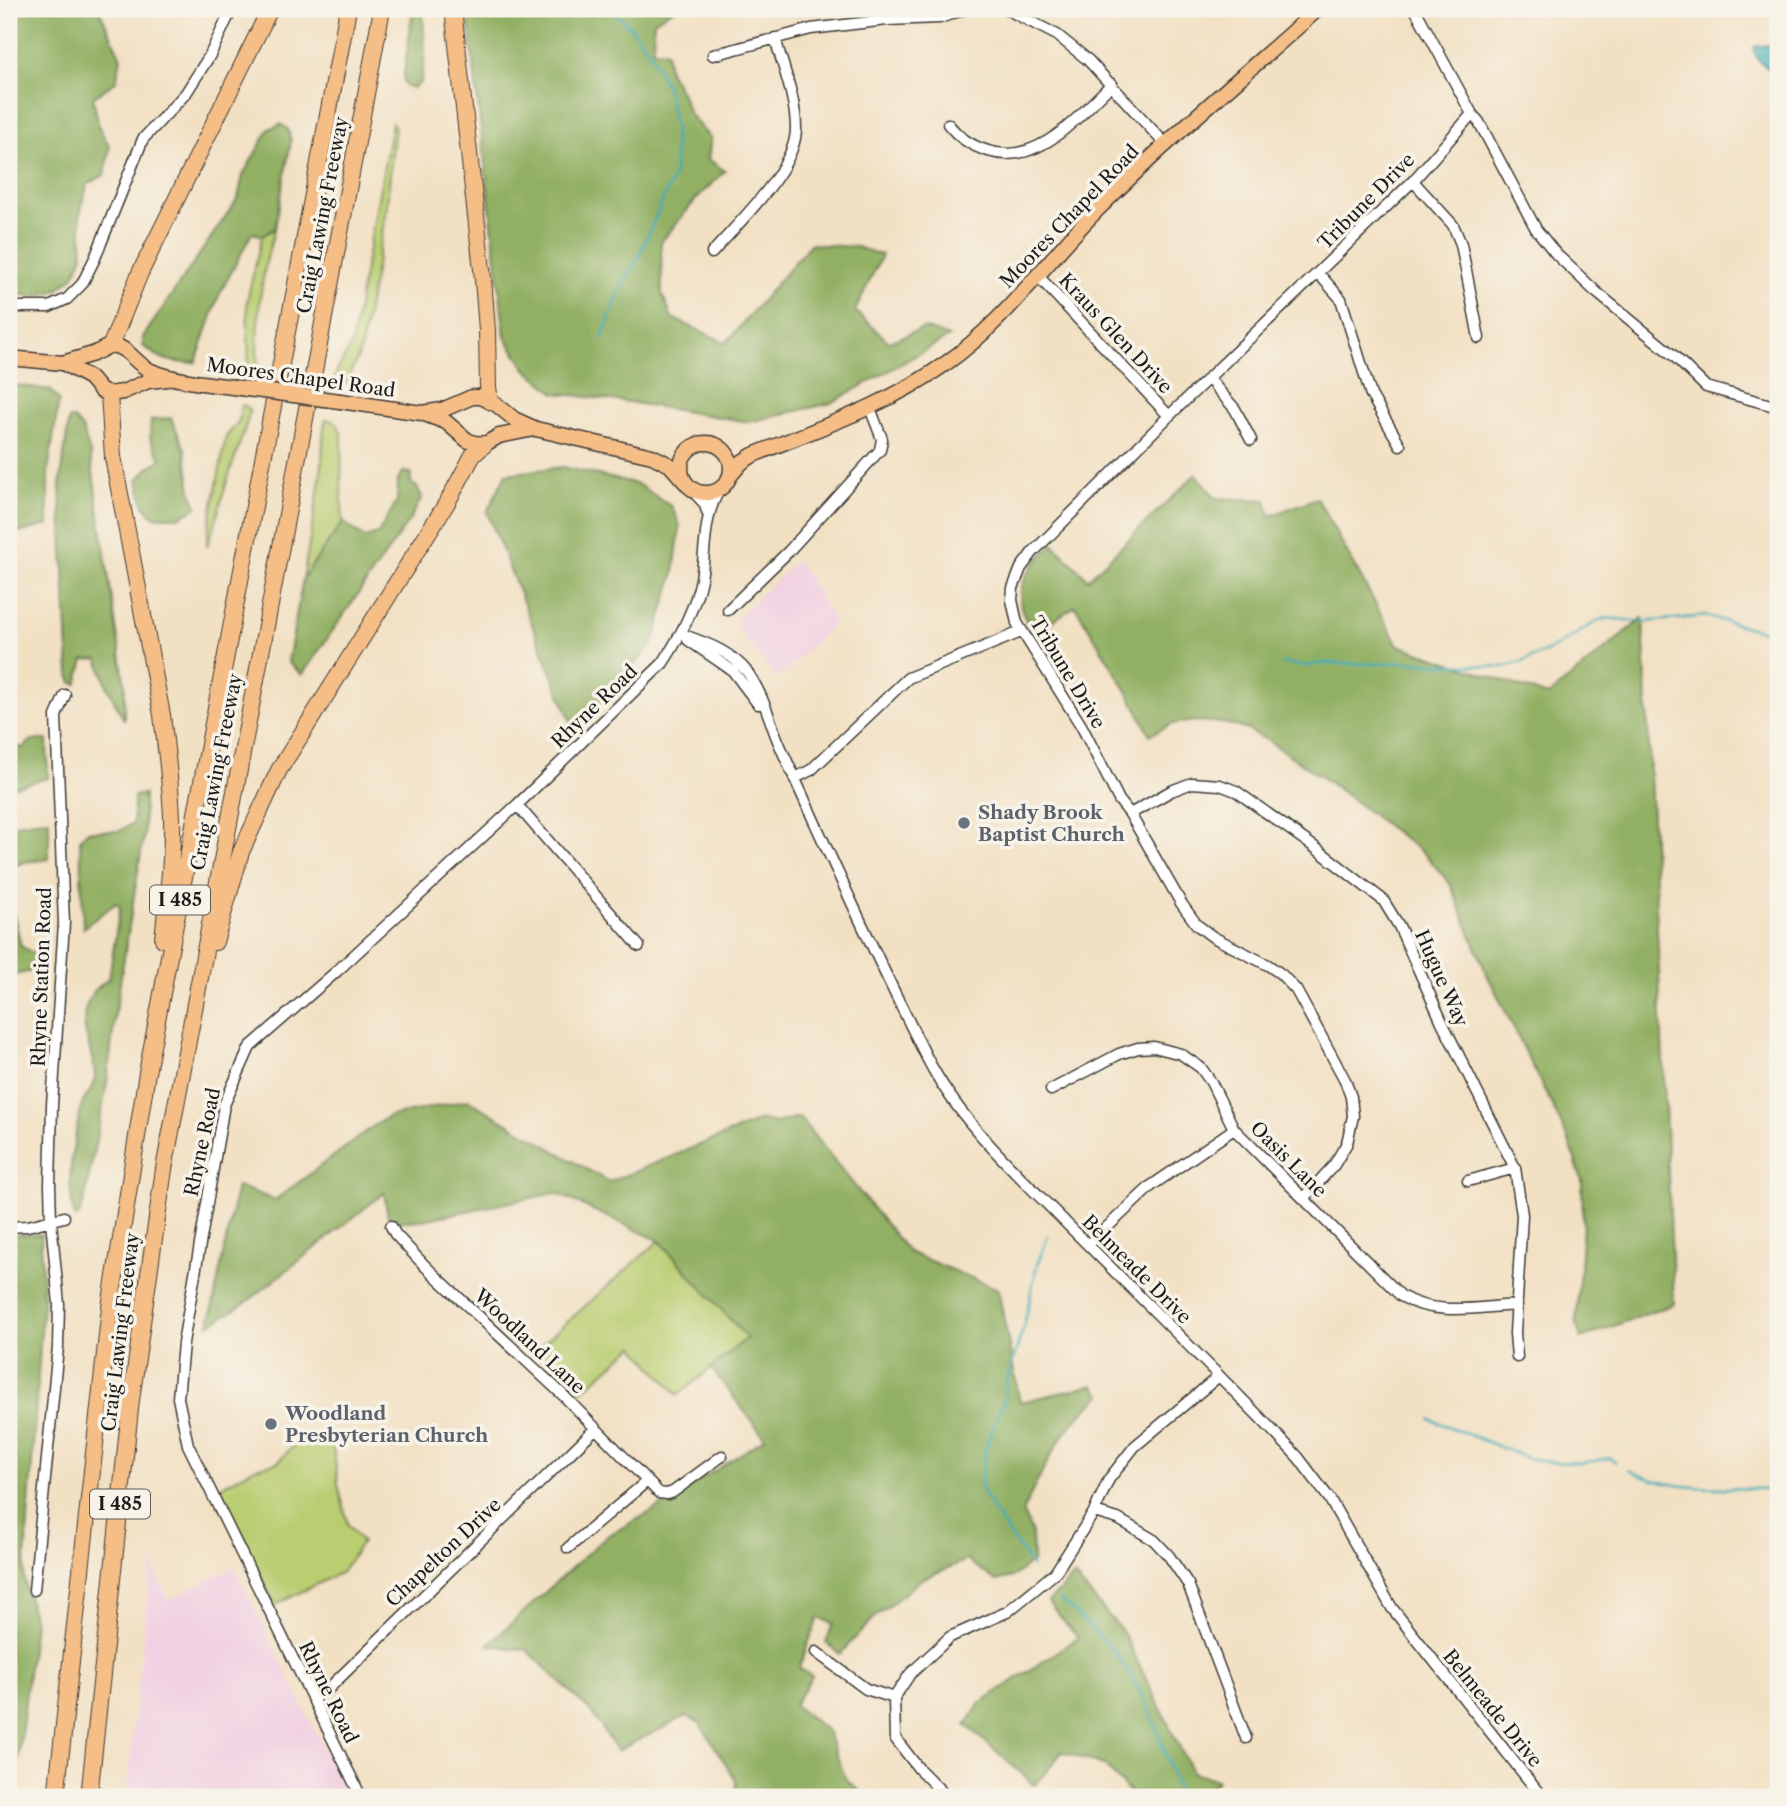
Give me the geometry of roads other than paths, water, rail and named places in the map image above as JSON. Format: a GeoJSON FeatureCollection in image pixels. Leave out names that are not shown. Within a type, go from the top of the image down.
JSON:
{"type":"FeatureCollection","features":[{"type":"Feature","properties":{"kind":"highway"},"geometry":{"type":"LineString","coordinates":[[111,345],[140,273],[270,9]]}},
{"type":"Feature","properties":{"kind":"highway","name":"Craig Lawing Freeway"},"geometry":{"type":"LineString","coordinates":[[56,1797],[110,1308],[147,1073],[348,9]]}},
{"type":"Feature","properties":{"kind":"highway","name":"Craig Lawing Freeway"},"geometry":{"type":"LineString","coordinates":[[89,1797],[150,1251],[185,1045],[382,9]]}},
{"type":"Feature","properties":{"kind":"highway"},"geometry":{"type":"LineString","coordinates":[[453,9],[483,279],[488,387],[496,405]]}},
{"type":"Feature","properties":{"kind":"highway"},"geometry":{"type":"LineString","coordinates":[[109,394],[113,457],[162,715],[171,794],[169,883],[147,1073]]}},
{"type":"Feature","properties":{"kind":"highway"},"geometry":{"type":"LineString","coordinates":[[185,1045],[241,852],[273,781],[443,511],[472,455],[492,440]]}},
{"type":"Feature","properties":{"kind":"main road","name":"Moores Chapel Road"},"geometry":{"type":"LineString","coordinates":[[730,476],[742,462],[753,455],[870,408],[915,384],[948,362],[1008,307],[1098,208],[1318,9]]}},
{"type":"Feature","properties":{"kind":"main road"},"geometry":{"type":"LineString","coordinates":[[9,358],[63,363],[93,354],[111,345]]}},
{"type":"Feature","properties":{"kind":"main road","name":"Moores Chapel Road"},"geometry":{"type":"LineString","coordinates":[[111,345],[124,348],[143,367],[175,379]]}},
{"type":"Feature","properties":{"kind":"main road"},"geometry":{"type":"LineString","coordinates":[[90,378],[88,366],[93,354]]}},
{"type":"Feature","properties":{"kind":"main road"},"geometry":{"type":"LineString","coordinates":[[63,363],[90,378],[101,391],[109,394]]}},
{"type":"Feature","properties":{"kind":"main road","name":"Moores Chapel Road"},"geometry":{"type":"LineString","coordinates":[[109,394],[123,392],[148,381],[175,379],[422,412],[442,410],[472,397],[496,405]]}},
{"type":"Feature","properties":{"kind":"main road"},"geometry":{"type":"LineString","coordinates":[[496,405],[514,419],[536,429],[652,456],[670,465],[686,484],[704,493],[720,489],[730,476],[729,460],[720,447]]}},
{"type":"Feature","properties":{"kind":"main road"},"geometry":{"type":"LineString","coordinates":[[492,440],[504,423],[496,405]]}},
{"type":"Feature","properties":{"kind":"main road","name":"Moores Chapel Road"},"geometry":{"type":"LineString","coordinates":[[422,412],[446,422],[467,440],[492,440]]}},
{"type":"Feature","properties":{"kind":"main road"},"geometry":{"type":"LineString","coordinates":[[492,440],[536,429]]}},
{"type":"Feature","properties":{"kind":"main road"},"geometry":{"type":"LineString","coordinates":[[652,456],[688,450],[704,443],[736,453],[753,455]]}},
{"type":"Feature","properties":{"kind":"main road"},"geometry":{"type":"LineString","coordinates":[[686,484],[681,464],[688,450]]}},
{"type":"Feature","properties":{"kind":"street"},"geometry":{"type":"LineString","coordinates":[[713,55],[811,29],[870,21],[940,19],[965,9]]}},
{"type":"Feature","properties":{"kind":"street"},"geometry":{"type":"LineString","coordinates":[[1006,9],[1067,42],[1112,84],[1166,145]]}},
{"type":"Feature","properties":{"kind":"street"},"geometry":{"type":"LineString","coordinates":[[1415,9],[1536,229],[1556,254],[1706,387],[1778,407]]}},
{"type":"Feature","properties":{"kind":"street"},"geometry":{"type":"LineString","coordinates":[[9,307],[49,307],[68,299],[82,284],[144,139],[186,93],[210,55],[229,15]]}},
{"type":"Feature","properties":{"kind":"street"},"geometry":{"type":"LineString","coordinates":[[712,253],[776,178],[792,152],[795,115],[775,38]]}},
{"type":"Feature","properties":{"kind":"street"},"geometry":{"type":"LineString","coordinates":[[948,124],[965,141],[978,148],[1007,154],[1023,152],[1035,149],[1053,138],[1112,84]]}},
{"type":"Feature","properties":{"kind":"street","name":"Tribune Drive"},"geometry":{"type":"LineString","coordinates":[[1304,1198],[1334,1166],[1347,1143],[1353,1116],[1351,1097],[1345,1080],[1296,990],[1275,970],[1213,937],[1197,925],[1181,903],[1130,814],[1119,800],[1082,727],[1021,632],[1012,600],[1016,578],[1025,561],[1169,416],[1413,181],[1472,114]]}},
{"type":"Feature","properties":{"kind":"street"},"geometry":{"type":"LineString","coordinates":[[1413,181],[1453,225],[1456,232],[1461,244],[1479,338]]}},
{"type":"Feature","properties":{"kind":"street"},"geometry":{"type":"LineString","coordinates":[[1318,273],[1341,299],[1371,395],[1400,445]]}},
{"type":"Feature","properties":{"kind":"street","name":"Kraus Glen Drive"},"geometry":{"type":"LineString","coordinates":[[1037,275],[1169,416]]}},
{"type":"Feature","properties":{"kind":"street"},"geometry":{"type":"LineString","coordinates":[[1209,379],[1235,409],[1251,440]]}},
{"type":"Feature","properties":{"kind":"street"},"geometry":{"type":"LineString","coordinates":[[728,610],[788,552],[880,450],[882,439],[870,408]]}},
{"type":"Feature","properties":{"kind":"street"},"geometry":{"type":"LineString","coordinates":[[686,484],[704,503],[708,517]]}},
{"type":"Feature","properties":{"kind":"street","name":"Rhyne Road"},"geometry":{"type":"LineString","coordinates":[[361,1797],[188,1445],[178,1398],[183,1343],[224,1105],[250,1047],[337,971],[517,805],[656,670],[681,634],[693,608],[700,581],[708,517],[720,489]]}},
{"type":"Feature","properties":{"kind":"street"},"geometry":{"type":"LineString","coordinates":[[795,778],[811,770],[908,678],[1021,632]]}},
{"type":"Feature","properties":{"kind":"street","name":"Belmeade Drive"},"geometry":{"type":"LineString","coordinates":[[681,634],[729,655],[754,682],[795,778],[888,977],[942,1085],[968,1122],[1291,1449],[1329,1497],[1392,1608],[1542,1797]]}},
{"type":"Feature","properties":{"kind":"street","name":"Rhyne Station Road"},"geometry":{"type":"LineString","coordinates":[[34,1590],[58,1347],[59,1304],[51,1221],[52,1105],[64,923],[56,716],[65,695]]}},
{"type":"Feature","properties":{"kind":"street","name":"Hugue Way"},"geometry":{"type":"LineString","coordinates":[[1130,814],[1171,791],[1192,783],[1208,782],[1220,785],[1236,792],[1313,846],[1383,901],[1399,926],[1442,1023],[1514,1168],[1522,1215],[1517,1357]]}},
{"type":"Feature","properties":{"kind":"street"},"geometry":{"type":"LineString","coordinates":[[517,805],[639,946]]}},
{"type":"Feature","properties":{"kind":"street","name":"Oasis Lane"},"geometry":{"type":"LineString","coordinates":[[1051,1090],[1119,1054],[1138,1048],[1154,1047],[1181,1054],[1200,1068],[1211,1082],[1234,1129],[1386,1283],[1413,1303],[1442,1309],[1517,1305]]}},
{"type":"Feature","properties":{"kind":"street"},"geometry":{"type":"LineString","coordinates":[[1088,1245],[1151,1186],[1234,1129]]}},
{"type":"Feature","properties":{"kind":"street"},"geometry":{"type":"LineString","coordinates":[[1468,1181],[1514,1168]]}},
{"type":"Feature","properties":{"kind":"street"},"geometry":{"type":"LineString","coordinates":[[9,1227],[64,1217]]}},
{"type":"Feature","properties":{"kind":"street","name":"Woodland Lane"},"geometry":{"type":"LineString","coordinates":[[391,1226],[395,1234],[426,1267],[596,1428],[646,1482]]}},
{"type":"Feature","properties":{"kind":"street"},"geometry":{"type":"LineString","coordinates":[[947,1797],[919,1769],[895,1738],[894,1698],[910,1674],[950,1637],[1007,1612],[1055,1573],[1094,1512],[1109,1479],[1135,1446],[1219,1376]]}},
{"type":"Feature","properties":{"kind":"street","name":"Chapelton Drive"},"geometry":{"type":"LineString","coordinates":[[312,1698],[327,1690],[596,1428]]}},
{"type":"Feature","properties":{"kind":"street"},"geometry":{"type":"LineString","coordinates":[[568,1548],[646,1482],[659,1493],[667,1494],[722,1455]]}},
{"type":"Feature","properties":{"kind":"street"},"geometry":{"type":"LineString","coordinates":[[1094,1512],[1118,1519],[1154,1540],[1188,1584],[1246,1738]]}},
{"type":"Feature","properties":{"kind":"street"},"geometry":{"type":"LineString","coordinates":[[816,1652],[866,1689],[894,1698]]}},
{"type":"Feature","properties":{"kind":"water"},"geometry":{"type":"Polygon","coordinates":[[[1778,42],[1778,77],[1758,60],[1753,49],[1778,42]]]}},
{"type":"Feature","properties":{"kind":"waterway"},"geometry":{"type":"LineString","coordinates":[[602,338],[623,283],[638,258],[674,175],[675,146],[675,128],[667,89],[651,54],[632,29],[611,9]]}},
{"type":"Feature","properties":{"kind":"waterway"},"geometry":{"type":"LineString","coordinates":[[1282,663],[1306,666],[1322,663],[1404,662],[1502,667],[1522,662],[1554,648],[1597,621],[1607,618],[1644,622],[1706,616],[1770,633],[1778,640]]}},
{"type":"Feature","properties":{"kind":"waterway"},"geometry":{"type":"LineString","coordinates":[[1032,1566],[994,1512],[982,1491],[981,1477],[986,1448],[1004,1399],[1037,1265],[1048,1236]]}},
{"type":"Feature","properties":{"kind":"waterway"},"geometry":{"type":"LineString","coordinates":[[1430,1419],[1527,1458],[1581,1463],[1610,1458],[1615,1462]]}},
{"type":"Feature","properties":{"kind":"waterway"},"geometry":{"type":"LineString","coordinates":[[1629,1470],[1647,1478],[1683,1486],[1778,1490]]}},
{"type":"Feature","properties":{"kind":"waterway"},"geometry":{"type":"LineString","coordinates":[[1061,1600],[1105,1642],[1128,1671],[1151,1717],[1180,1797]]}},
{"type":"Feature","properties":{"kind":"place","name":"Shady Brook Baptist Church"},"geometry":{"type":"Point","coordinates":[964,823]}},
{"type":"Feature","properties":{"kind":"place","name":"Woodland Presbyterian Church"},"geometry":{"type":"Point","coordinates":[271,1424]}}]}
